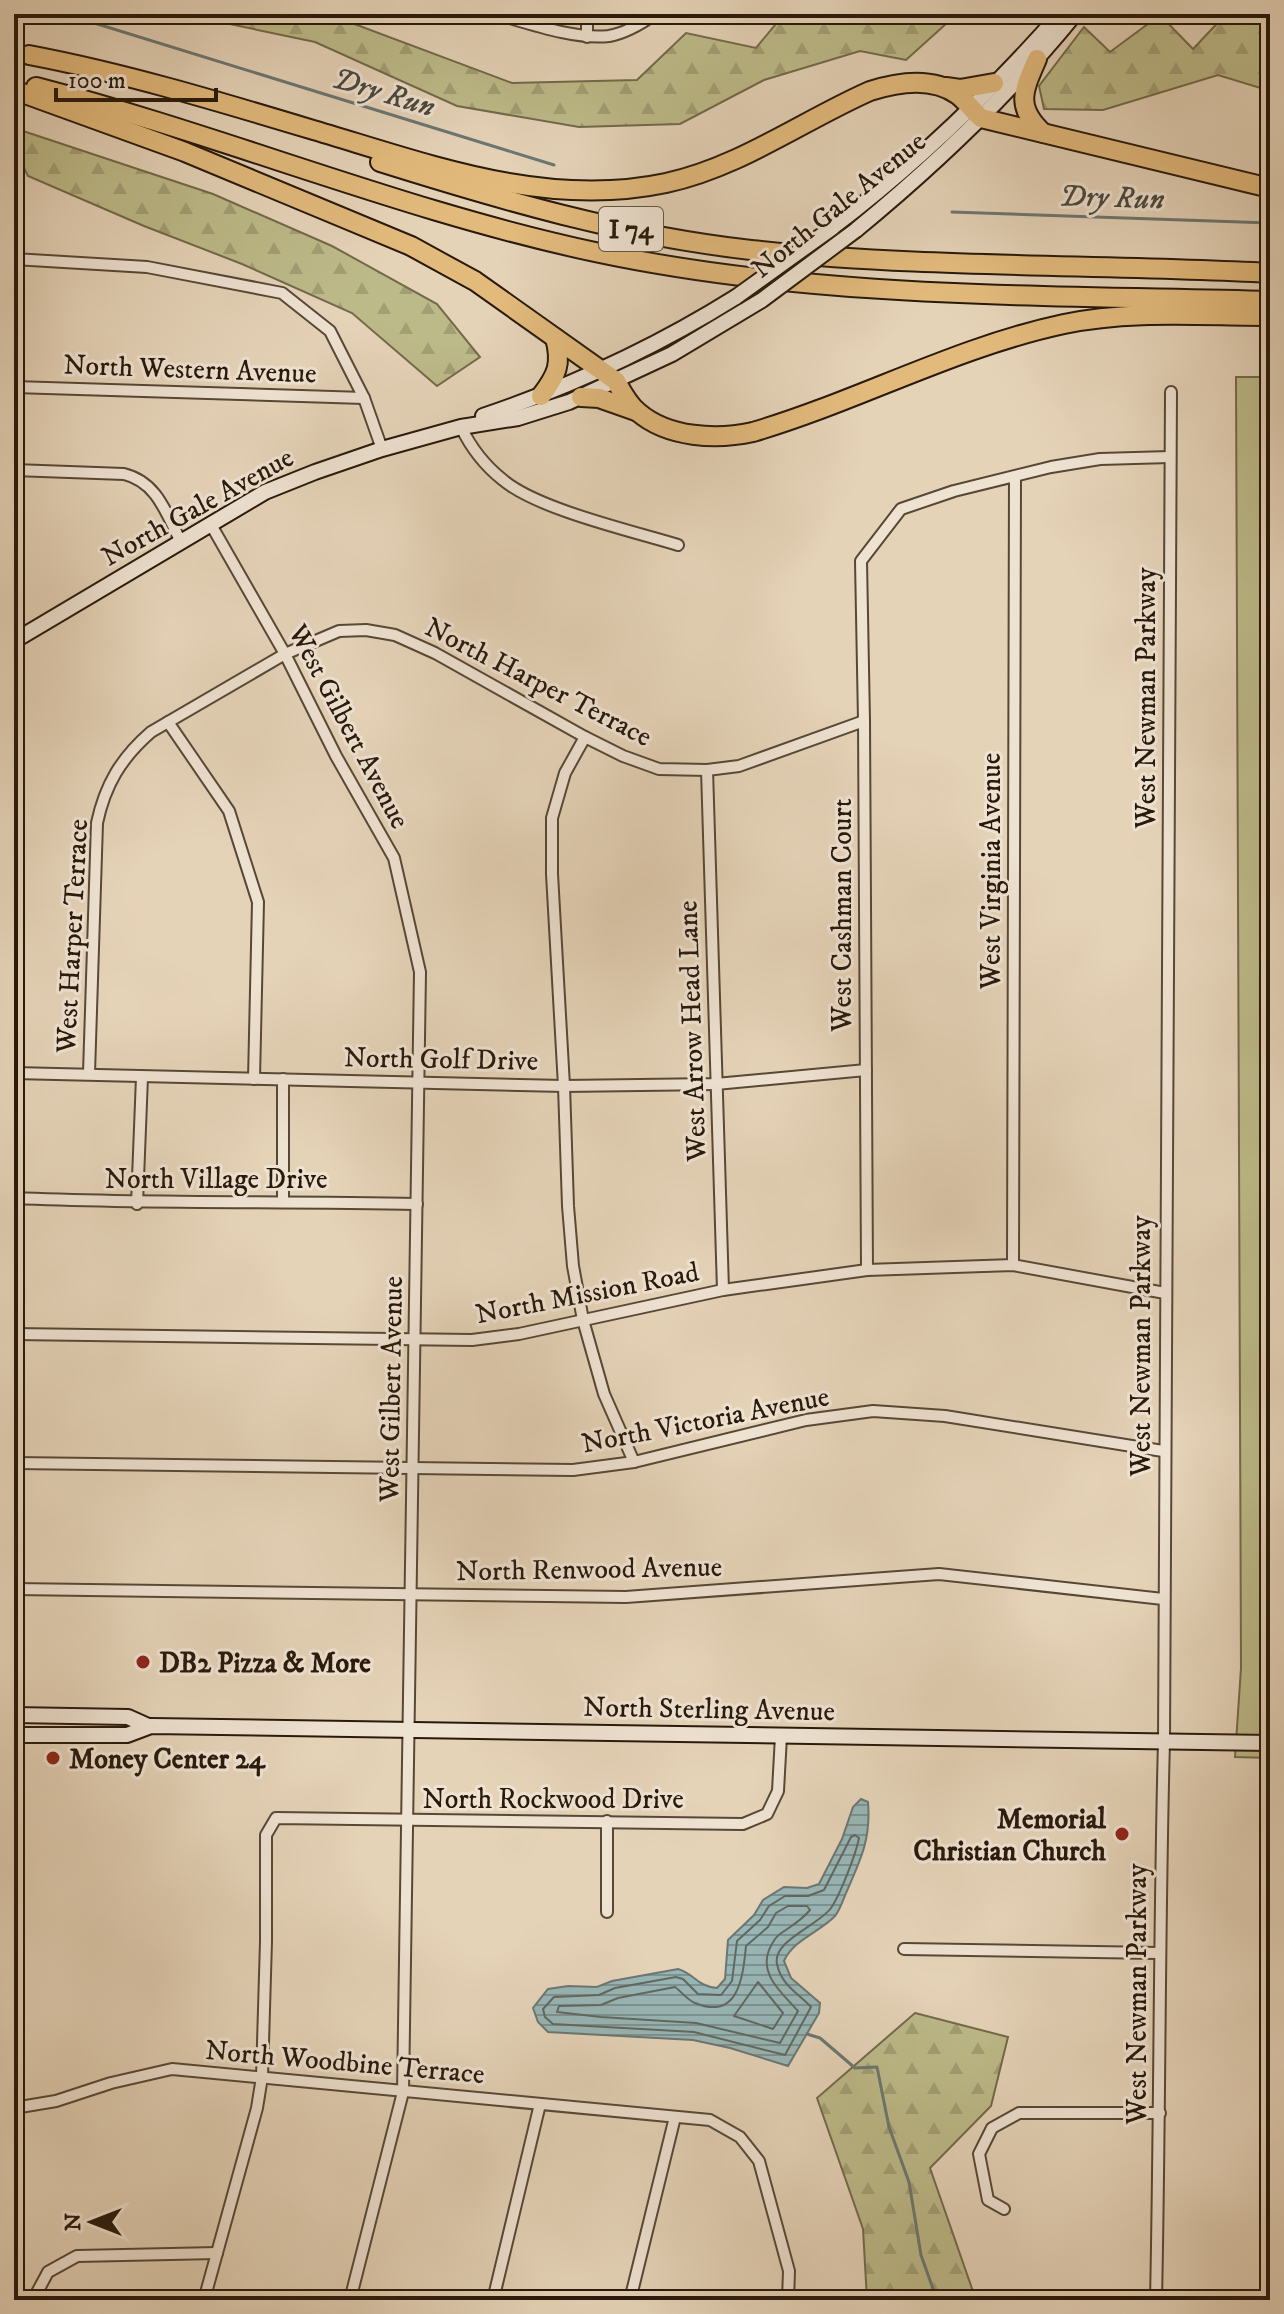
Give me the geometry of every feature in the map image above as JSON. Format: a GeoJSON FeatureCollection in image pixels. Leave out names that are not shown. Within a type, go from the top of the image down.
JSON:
{"type":"FeatureCollection","features":[{"type":"Feature","properties":{"kind":"highway"},"geometry":{"type":"LineString","coordinates":[[21,53],[143,80],[476,175],[525,187],[568,191],[631,188],[691,176],[735,160],[870,91],[909,82],[960,89],[994,83]]}},
{"type":"Feature","properties":{"kind":"highway","name":"I 74"},"geometry":{"type":"LineString","coordinates":[[21,53],[162,92],[538,209],[684,240],[750,250],[874,260],[1270,273]]}},
{"type":"Feature","properties":{"kind":"highway"},"geometry":{"type":"LineString","coordinates":[[1037,59],[1024,94],[1024,108],[1030,121],[1043,133]]}},
{"type":"Feature","properties":{"kind":"highway","name":"I 74"},"geometry":{"type":"LineString","coordinates":[[14,81],[137,114],[474,224],[627,258],[743,276],[906,290],[1270,301]]}},
{"type":"Feature","properties":{"kind":"highway"},"geometry":{"type":"LineString","coordinates":[[935,85],[958,95],[975,113],[1043,133],[1270,188]]}},
{"type":"Feature","properties":{"kind":"highway"},"geometry":{"type":"LineString","coordinates":[[14,90],[185,152],[411,246],[475,281],[608,376],[636,411]]}},
{"type":"Feature","properties":{"kind":"highway"},"geometry":{"type":"LineString","coordinates":[[581,397],[599,398],[636,411],[664,428],[684,433],[712,436],[743,434],[1010,338],[1065,324],[1132,315],[1270,316]]}},
{"type":"Feature","properties":{"kind":"highway"},"geometry":{"type":"LineString","coordinates":[[541,396],[559,370],[560,356],[555,338]]}},
{"type":"Feature","properties":{"kind":"main road","name":"North Gale Avenue"},"geometry":{"type":"LineString","coordinates":[[14,641],[265,492],[382,449],[461,427],[541,396],[608,376],[690,344],[762,300],[856,230],[916,179],[975,113],[994,83],[1060,14]]}},
{"type":"Feature","properties":{"kind":"main road","name":"North Gale Avenue"},"geometry":{"type":"LineString","coordinates":[[461,427],[518,418],[581,397],[655,345],[736,297],[832,228],[975,113],[1037,59],[1075,14]]}},
{"type":"Feature","properties":{"kind":"main road","name":"North Sterling Avenue"},"geometry":{"type":"LineString","coordinates":[[14,1715],[128,1717],[148,1726],[1270,1743]]}},
{"type":"Feature","properties":{"kind":"main road","name":"North Sterling Avenue"},"geometry":{"type":"LineString","coordinates":[[14,1735],[127,1735],[148,1726]]}},
{"type":"Feature","properties":{"kind":"street"},"geometry":{"type":"LineString","coordinates":[[496,14],[587,37],[611,36],[636,27],[655,14]]}},
{"type":"Feature","properties":{"kind":"street"},"geometry":{"type":"LineString","coordinates":[[587,14],[587,37]]}},
{"type":"Feature","properties":{"kind":"street"},"geometry":{"type":"LineString","coordinates":[[14,259],[147,267],[282,293],[330,331],[364,398],[382,449]]}},
{"type":"Feature","properties":{"kind":"street","name":"North Western Avenue"},"geometry":{"type":"LineString","coordinates":[[14,387],[364,398]]}},
{"type":"Feature","properties":{"kind":"street","name":"West Newman Parkway"},"geometry":{"type":"LineString","coordinates":[[1156,2300],[1160,2113],[1158,1953],[1164,1741],[1163,1451],[1171,392]]}},
{"type":"Feature","properties":{"kind":"street"},"geometry":{"type":"LineString","coordinates":[[461,427],[470,446],[505,483],[546,503],[678,545]]}},
{"type":"Feature","properties":{"kind":"street"},"geometry":{"type":"LineString","coordinates":[[1015,477],[1100,459],[1170,457]]}},
{"type":"Feature","properties":{"kind":"street"},"geometry":{"type":"LineString","coordinates":[[14,470],[137,477],[157,495],[180,540]]}},
{"type":"Feature","properties":{"kind":"street","name":"West Cashman Court"},"geometry":{"type":"LineString","coordinates":[[867,1270],[861,561],[901,509],[954,491],[1015,477]]}},
{"type":"Feature","properties":{"kind":"street","name":"West Virginia Avenue"},"geometry":{"type":"LineString","coordinates":[[1013,1265],[1015,477]]}},
{"type":"Feature","properties":{"kind":"street","name":"West Gilbert Avenue"},"geometry":{"type":"LineString","coordinates":[[210,523],[285,654],[336,756],[394,858],[420,972],[403,2092],[350,2300]]}},
{"type":"Feature","properties":{"kind":"street","name":"North Harper Terrace"},"geometry":{"type":"LineString","coordinates":[[285,654],[339,631],[366,630],[395,635],[435,653],[585,737],[659,769],[707,770],[739,766],[864,721]]}},
{"type":"Feature","properties":{"kind":"street","name":"West Harper Terrace"},"geometry":{"type":"LineString","coordinates":[[89,1073],[97,823],[117,768],[133,748],[168,722],[285,654]]}},
{"type":"Feature","properties":{"kind":"street"},"geometry":{"type":"LineString","coordinates":[[168,722],[229,811],[258,902],[254,1079]]}},
{"type":"Feature","properties":{"kind":"street"},"geometry":{"type":"LineString","coordinates":[[585,737],[565,773],[552,818],[552,874],[570,1236],[583,1320],[604,1394],[634,1462]]}},
{"type":"Feature","properties":{"kind":"street","name":"West Arrow Head Lane"},"geometry":{"type":"LineString","coordinates":[[707,770],[723,1290]]}},
{"type":"Feature","properties":{"kind":"street","name":"North Golf Drive"},"geometry":{"type":"LineString","coordinates":[[14,1073],[419,1080],[564,1086],[716,1084],[866,1070]]}},
{"type":"Feature","properties":{"kind":"street"},"geometry":{"type":"LineString","coordinates":[[137,1204],[142,1077]]}},
{"type":"Feature","properties":{"kind":"street"},"geometry":{"type":"LineString","coordinates":[[283,1079],[283,1201]]}},
{"type":"Feature","properties":{"kind":"street","name":"North Village Drive"},"geometry":{"type":"LineString","coordinates":[[14,1198],[137,1204],[283,1201],[417,1204]]}},
{"type":"Feature","properties":{"kind":"street","name":"North Mission Road"},"geometry":{"type":"LineString","coordinates":[[14,1334],[472,1340],[519,1334],[723,1290],[867,1270],[1013,1265],[1165,1293]]}},
{"type":"Feature","properties":{"kind":"street","name":"North Victoria Avenue"},"geometry":{"type":"LineString","coordinates":[[14,1463],[573,1470],[634,1462],[806,1420],[873,1411],[945,1416],[1163,1451]]}},
{"type":"Feature","properties":{"kind":"street","name":"North Renwood Avenue"},"geometry":{"type":"LineString","coordinates":[[14,1589],[626,1597],[939,1574],[1163,1599]]}},
{"type":"Feature","properties":{"kind":"street","name":"North Rockwood Drive"},"geometry":{"type":"LineString","coordinates":[[262,2077],[266,1835],[276,1818],[743,1824],[767,1814],[778,1791],[781,1736]]}},
{"type":"Feature","properties":{"kind":"street"},"geometry":{"type":"LineString","coordinates":[[607,1821],[607,1912]]}},
{"type":"Feature","properties":{"kind":"street"},"geometry":{"type":"LineString","coordinates":[[904,1949],[1158,1953]]}},
{"type":"Feature","properties":{"kind":"street","name":"North Woodbine Terrace"},"geometry":{"type":"LineString","coordinates":[[14,2108],[56,2101],[111,2083],[172,2069],[710,2120],[740,2137],[759,2161],[789,2271],[788,2300]]}},
{"type":"Feature","properties":{"kind":"street"},"geometry":{"type":"LineString","coordinates":[[204,2300],[257,2108],[262,2077]]}},
{"type":"Feature","properties":{"kind":"street"},"geometry":{"type":"LineString","coordinates":[[493,2300],[540,2104]]}},
{"type":"Feature","properties":{"kind":"street"},"geometry":{"type":"LineString","coordinates":[[1004,2209],[988,2200],[979,2154],[992,2128],[1019,2113],[1160,2113]]}},
{"type":"Feature","properties":{"kind":"street"},"geometry":{"type":"LineString","coordinates":[[630,2300],[675,2117]]}},
{"type":"Feature","properties":{"kind":"street"},"geometry":{"type":"LineString","coordinates":[[33,2300],[48,2272],[77,2256],[217,2253]]}},
{"type":"Feature","properties":{"kind":"green space"},"geometry":{"type":"Polygon","coordinates":[[[182,14],[341,14],[341,19],[512,83],[637,80],[686,33],[756,48],[784,14],[957,14],[906,60],[860,51],[764,80],[680,124],[579,127],[457,106],[315,42],[182,14]]]}},
{"type":"Feature","properties":{"kind":"green space"},"geometry":{"type":"Polygon","coordinates":[[[1226,14],[1270,14],[1270,91],[1218,75],[1103,110],[1044,109],[1039,86],[1084,27],[1110,52],[1160,15],[1193,49],[1226,14]]]}},
{"type":"Feature","properties":{"kind":"green space"},"geometry":{"type":"Polygon","coordinates":[[[14,128],[213,194],[332,246],[437,304],[480,357],[437,386],[352,313],[28,176],[14,148],[14,128]]]}},
{"type":"Feature","properties":{"kind":"green space"},"geometry":{"type":"Polygon","coordinates":[[[1236,377],[1270,377],[1270,1758],[1235,1757],[1241,1668],[1236,377]]]}},
{"type":"Feature","properties":{"kind":"green space"},"geometry":{"type":"Polygon","coordinates":[[[915,2013],[1008,2037],[991,2106],[930,2168],[976,2300],[867,2300],[863,2229],[817,2098],[915,2013]]]}},
{"type":"Feature","properties":{"kind":"water"},"geometry":{"type":"Polygon","coordinates":[[[861,1799],[868,1802],[866,1838],[840,1908],[829,1922],[794,1947],[784,1961],[791,1978],[820,2003],[819,2013],[788,2066],[693,2040],[548,2032],[538,2022],[533,2008],[548,1989],[597,1987],[612,1981],[678,1969],[704,1985],[717,1988],[725,1979],[728,1940],[754,1915],[763,1900],[784,1887],[807,1888],[819,1884],[842,1839],[853,1807],[861,1799]]]}},
{"type":"Feature","properties":{"kind":"waterway","name":"Dry Run"},"geometry":{"type":"LineString","coordinates":[[65,14],[554,165]]}},
{"type":"Feature","properties":{"kind":"waterway","name":"Dry Run"},"geometry":{"type":"LineString","coordinates":[[952,212],[1270,223]]}},
{"type":"Feature","properties":{"kind":"waterway"},"geometry":{"type":"LineString","coordinates":[[807,2034],[820,2038],[855,2068],[877,2067],[889,2127],[909,2182],[921,2255],[937,2300]]}},
{"type":"Feature","properties":{"kind":"place","name":"DB2 Pizza & More"},"geometry":{"type":"Point","coordinates":[143,1662]}},
{"type":"Feature","properties":{"kind":"place","name":"Money Center 24"},"geometry":{"type":"Point","coordinates":[53,1758]}},
{"type":"Feature","properties":{"kind":"place","name":"Memorial Christian Church"},"geometry":{"type":"Point","coordinates":[1122,1834]}}]}
